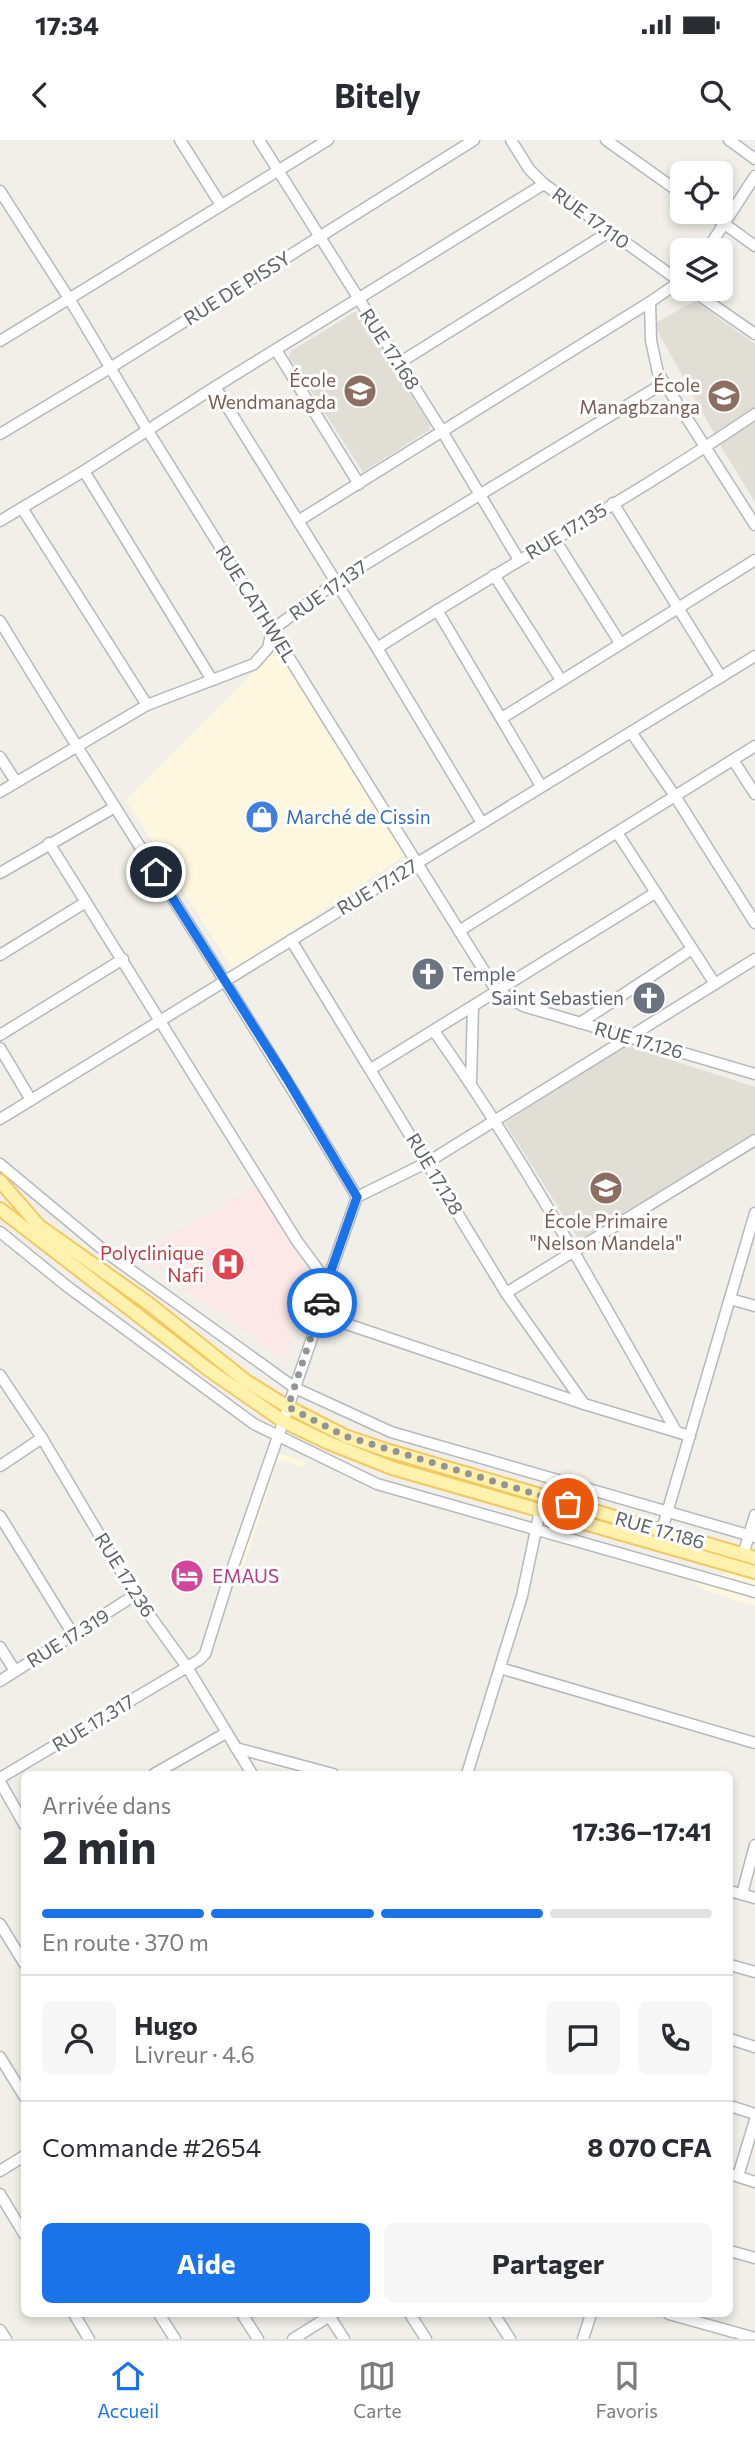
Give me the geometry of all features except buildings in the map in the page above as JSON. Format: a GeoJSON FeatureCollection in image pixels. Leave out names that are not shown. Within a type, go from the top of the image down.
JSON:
{"type":"FeatureCollection","features":[{"type":"Feature","properties":{"kind":"main road","name":"RUE 17.186"},"geometry":{"type":"LineString","coordinates":[[0,1181],[39,1226],[148,1303],[246,1381],[288,1407],[345,1436],[749,1556]]}},
{"type":"Feature","properties":{"kind":"main road"},"geometry":{"type":"LineString","coordinates":[[0,1209],[209,1370],[284,1420],[329,1443],[392,1468],[755,1572]]}},
{"type":"Feature","properties":{"kind":"street"},"geometry":{"type":"LineString","coordinates":[[180,140],[221,205]]}},
{"type":"Feature","properties":{"kind":"street","name":"RUE 17.168"},"geometry":{"type":"LineString","coordinates":[[259,140],[442,431],[519,560]]}},
{"type":"Feature","properties":{"kind":"street"},"geometry":{"type":"LineString","coordinates":[[0,341],[328,140]]}},
{"type":"Feature","properties":{"kind":"street","name":"RUE DE PISSY"},"geometry":{"type":"LineString","coordinates":[[0,434],[110,369],[474,140]]}},
{"type":"Feature","properties":{"kind":"street","name":"RUE 17.110"},"geometry":{"type":"LineString","coordinates":[[511,140],[529,169],[544,184],[608,232],[670,273]]}},
{"type":"Feature","properties":{"kind":"street"},"geometry":{"type":"LineString","coordinates":[[606,140],[670,185]]}},
{"type":"Feature","properties":{"kind":"street"},"geometry":{"type":"LineString","coordinates":[[729,140],[755,159]]}},
{"type":"Feature","properties":{"kind":"street"},"geometry":{"type":"LineString","coordinates":[[733,209],[755,176]]}},
{"type":"Feature","properties":{"kind":"street"},"geometry":{"type":"LineString","coordinates":[[0,521],[544,184]]}},
{"type":"Feature","properties":{"kind":"street","name":"RUE CATHWEL"},"geometry":{"type":"LineString","coordinates":[[0,191],[496,990],[523,1006]]}},
{"type":"Feature","properties":{"kind":"street"},"geometry":{"type":"LineString","coordinates":[[727,224],[755,246]]}},
{"type":"Feature","properties":{"kind":"street"},"geometry":{"type":"LineString","coordinates":[[399,363],[608,232]]}},
{"type":"Feature","properties":{"kind":"street"},"geometry":{"type":"LineString","coordinates":[[298,522],[670,289]]}},
{"type":"Feature","properties":{"kind":"street"},"geometry":{"type":"LineString","coordinates":[[707,301],[755,334]]}},
{"type":"Feature","properties":{"kind":"street"},"geometry":{"type":"LineString","coordinates":[[650,302],[654,362],[664,383],[755,525]]}},
{"type":"Feature","properties":{"kind":"street"},"geometry":{"type":"LineString","coordinates":[[276,350],[359,484]]}},
{"type":"Feature","properties":{"kind":"street","name":"RUE 17.137"},"geometry":{"type":"LineString","coordinates":[[0,792],[147,705],[254,664],[268,649],[272,630],[335,582],[664,383]]}},
{"type":"Feature","properties":{"kind":"street"},"geometry":{"type":"LineString","coordinates":[[215,387],[482,823]]}},
{"type":"Feature","properties":{"kind":"street","name":"RUE 17.135"},"geometry":{"type":"LineString","coordinates":[[377,648],[706,447],[755,414]]}},
{"type":"Feature","properties":{"kind":"street"},"geometry":{"type":"LineString","coordinates":[[84,471],[212,680]]}},
{"type":"Feature","properties":{"kind":"street"},"geometry":{"type":"LineString","coordinates":[[613,503],[721,677]]}},
{"type":"Feature","properties":{"kind":"street"},"geometry":{"type":"LineString","coordinates":[[22,508],[147,705]]}},
{"type":"Feature","properties":{"kind":"street"},"geometry":{"type":"LineString","coordinates":[[554,538],[620,643]]}},
{"type":"Feature","properties":{"kind":"street"},"geometry":{"type":"LineString","coordinates":[[502,718],[755,560]]}},
{"type":"Feature","properties":{"kind":"street"},"geometry":{"type":"LineString","coordinates":[[494,575],[561,680]]}},
{"type":"Feature","properties":{"kind":"street"},"geometry":{"type":"LineString","coordinates":[[437,610],[541,786]]}},
{"type":"Feature","properties":{"kind":"street"},"geometry":{"type":"LineString","coordinates":[[0,621],[76,747],[287,1079],[357,1197],[428,1162],[755,959]]}},
{"type":"Feature","properties":{"kind":"street","name":"RUE 17.127"},"geometry":{"type":"LineString","coordinates":[[0,1119],[755,656]]}},
{"type":"Feature","properties":{"kind":"street"},"geometry":{"type":"LineString","coordinates":[[631,732],[755,923]]}},
{"type":"Feature","properties":{"kind":"street"},"geometry":{"type":"LineString","coordinates":[[459,931],[755,746]]}},
{"type":"Feature","properties":{"kind":"street"},"geometry":{"type":"LineString","coordinates":[[0,757],[16,782]]}},
{"type":"Feature","properties":{"kind":"street"},"geometry":{"type":"LineString","coordinates":[[733,760],[755,794]]}},
{"type":"Feature","properties":{"kind":"street"},"geometry":{"type":"LineString","coordinates":[[0,873],[115,807]]}},
{"type":"Feature","properties":{"kind":"street"},"geometry":{"type":"LineString","coordinates":[[618,834],[715,984]]}},
{"type":"Feature","properties":{"kind":"street"},"geometry":{"type":"LineString","coordinates":[[49,844],[161,1019],[297,1241],[327,1282]]}},
{"type":"Feature","properties":{"kind":"street"},"geometry":{"type":"LineString","coordinates":[[371,1069],[655,893]]}},
{"type":"Feature","properties":{"kind":"street"},"geometry":{"type":"LineString","coordinates":[[0,955],[86,902]]}},
{"type":"Feature","properties":{"kind":"street","name":"RUE 17.128"},"geometry":{"type":"LineString","coordinates":[[291,940],[506,1293],[584,1405]]}},
{"type":"Feature","properties":{"kind":"street"},"geometry":{"type":"LineString","coordinates":[[580,1023],[692,949]]}},
{"type":"Feature","properties":{"kind":"street"},"geometry":{"type":"LineString","coordinates":[[0,1035],[122,959]]}},
{"type":"Feature","properties":{"kind":"street","name":"RUE 17.126"},"geometry":{"type":"LineString","coordinates":[[523,1006],[755,1074]]}},
{"type":"Feature","properties":{"kind":"street"},"geometry":{"type":"LineString","coordinates":[[471,1082],[474,1007]]}},
{"type":"Feature","properties":{"kind":"street"},"geometry":{"type":"LineString","coordinates":[[434,1031],[471,1082],[574,1252],[676,1431]]}},
{"type":"Feature","properties":{"kind":"street"},"geometry":{"type":"LineString","coordinates":[[0,1048],[31,1100]]}},
{"type":"Feature","properties":{"kind":"street"},"geometry":{"type":"LineString","coordinates":[[506,1293],[755,1140]]}},
{"type":"Feature","properties":{"kind":"street"},"geometry":{"type":"LineString","coordinates":[[0,1164],[107,1254],[295,1388],[391,1432],[752,1536]]}},
{"type":"Feature","properties":{"kind":"street","name":"RUE 17.317"},"geometry":{"type":"LineString","coordinates":[[0,1780],[205,1654],[320,1315],[327,1282],[357,1197]]}},
{"type":"Feature","properties":{"kind":"street"},"geometry":{"type":"LineString","coordinates":[[662,1530],[730,1299],[753,1232],[755,1213]]}},
{"type":"Feature","properties":{"kind":"street"},"geometry":{"type":"LineString","coordinates":[[0,1232],[68,1287],[254,1424],[278,1437],[377,1484],[755,1592]]}},
{"type":"Feature","properties":{"kind":"street"},"geometry":{"type":"LineString","coordinates":[[730,1299],[755,1306]]}},
{"type":"Feature","properties":{"kind":"street"},"geometry":{"type":"LineString","coordinates":[[320,1315],[584,1405],[690,1436]]}},
{"type":"Feature","properties":{"kind":"street","name":"RUE 17.236"},"geometry":{"type":"LineString","coordinates":[[1,1380],[42,1438],[135,1595],[187,1667],[250,1771]]}},
{"type":"Feature","properties":{"kind":"street"},"geometry":{"type":"LineString","coordinates":[[0,1466],[42,1438]]}},
{"type":"Feature","properties":{"kind":"street"},"geometry":{"type":"LineString","coordinates":[[468,1771],[523,1596],[540,1510]]}},
{"type":"Feature","properties":{"kind":"street"},"geometry":{"type":"LineString","coordinates":[[749,1556],[755,1515]]}},
{"type":"Feature","properties":{"kind":"street"},"geometry":{"type":"LineString","coordinates":[[0,1516],[74,1636]]}},
{"type":"Feature","properties":{"kind":"street","name":"RUE 17.319"},"geometry":{"type":"LineString","coordinates":[[0,1681],[135,1595]]}},
{"type":"Feature","properties":{"kind":"street"},"geometry":{"type":"LineString","coordinates":[[0,1647],[15,1671]]}},
{"type":"Feature","properties":{"kind":"street"},"geometry":{"type":"LineString","coordinates":[[500,1668],[755,1744]]}},
{"type":"Feature","properties":{"kind":"street"},"geometry":{"type":"LineString","coordinates":[[164,1771],[226,1733]]}},
{"type":"Feature","properties":{"kind":"street"},"geometry":{"type":"LineString","coordinates":[[236,1748],[322,1771]]}},
{"type":"Feature","properties":{"kind":"street"},"geometry":{"type":"LineString","coordinates":[[0,1780],[21,1818]]}},
{"type":"Feature","properties":{"kind":"street"},"geometry":{"type":"LineString","coordinates":[[742,1894],[755,1845]]}},
{"type":"Feature","properties":{"kind":"street"},"geometry":{"type":"LineString","coordinates":[[733,1892],[755,1898]]}},
{"type":"Feature","properties":{"kind":"street"},"geometry":{"type":"LineString","coordinates":[[0,1924],[21,1958]]}},
{"type":"Feature","properties":{"kind":"street"},"geometry":{"type":"LineString","coordinates":[[733,1966],[755,1972]]}},
{"type":"Feature","properties":{"kind":"street"},"geometry":{"type":"LineString","coordinates":[[733,2040],[755,2046]]}},
{"type":"Feature","properties":{"kind":"street"},"geometry":{"type":"LineString","coordinates":[[0,2057],[21,2091]]}},
{"type":"Feature","properties":{"kind":"street"},"geometry":{"type":"LineString","coordinates":[[733,2107],[755,2113]]}},
{"type":"Feature","properties":{"kind":"street"},"geometry":{"type":"LineString","coordinates":[[755,2120],[734,2175],[755,2182]]}},
{"type":"Feature","properties":{"kind":"street"},"geometry":{"type":"LineString","coordinates":[[0,2171],[21,2157]]}},
{"type":"Feature","properties":{"kind":"street"},"geometry":{"type":"LineString","coordinates":[[0,2194],[21,2229]]}},
{"type":"Feature","properties":{"kind":"street"},"geometry":{"type":"LineString","coordinates":[[733,2251],[755,2258]]}},
{"type":"Feature","properties":{"kind":"street"},"geometry":{"type":"LineString","coordinates":[[76,2317],[89,2339]]}},
{"type":"Feature","properties":{"kind":"street"},"geometry":{"type":"LineString","coordinates":[[161,2317],[175,2339]]}},
{"type":"Feature","properties":{"kind":"street"},"geometry":{"type":"LineString","coordinates":[[244,2317],[258,2339]]}},
{"type":"Feature","properties":{"kind":"street"},"geometry":{"type":"LineString","coordinates":[[293,2339],[326,2317]]}},
{"type":"Feature","properties":{"kind":"street"},"geometry":{"type":"LineString","coordinates":[[332,2317],[344,2339]]}},
{"type":"Feature","properties":{"kind":"street"},"geometry":{"type":"LineString","coordinates":[[412,2317],[426,2339]]}},
{"type":"Feature","properties":{"kind":"street"},"geometry":{"type":"LineString","coordinates":[[496,2317],[510,2339]]}},
{"type":"Feature","properties":{"kind":"street"},"geometry":{"type":"LineString","coordinates":[[583,2339],[590,2317]]}},
{"type":"Feature","properties":{"kind":"street"},"geometry":{"type":"LineString","coordinates":[[680,2317],[755,2338]]}},
{"type":"Feature","properties":{"kind":"street"},"geometry":{"type":"LineString","coordinates":[[0,2330],[6,2339]]}},
{"type":"Feature","properties":{"kind":"shaded area","name":"École Managbzanga"},"geometry":{"type":"Polygon","coordinates":[[[695,301],[755,344],[755,502],[722,448],[654,324],[695,301]]]}},
{"type":"Feature","properties":{"kind":"shaded area","name":"École Wendmanagda"},"geometry":{"type":"Polygon","coordinates":[[[355,312],[361,314],[430,425],[429,430],[363,472],[289,357],[291,351],[355,312]]]}},
{"type":"Feature","properties":{"kind":"shaded area"},"geometry":{"type":"Polygon","coordinates":[[[278,648],[410,852],[233,970],[126,800],[278,648]]]}},
{"type":"Feature","properties":{"kind":"shaded area","name":"École Primaire \"Nelson Mandela\""},"geometry":{"type":"Polygon","coordinates":[[[621,1044],[755,1087],[755,1135],[579,1240],[505,1123],[621,1044]]]}},
{"type":"Feature","properties":{"kind":"shaded area","name":"Polyclinique Nafi"},"geometry":{"type":"Polygon","coordinates":[[[256,1186],[310,1275],[284,1359],[137,1254],[256,1186]]]}},
{"type":"Feature","properties":{"kind":"shaded area"},"geometry":{"type":"Polygon","coordinates":[[[282,1454],[305,1462],[303,1468],[282,1460],[277,1462],[242,1572],[235,1570],[271,1459],[282,1454]]]}},
{"type":"Feature","properties":{"kind":"shaded area"},"geometry":{"type":"Polygon","coordinates":[[[726,1566],[755,1577],[755,1605],[701,1588],[692,1581],[692,1574],[709,1572],[723,1575],[726,1566]]]}},
{"type":"Feature","properties":{"kind":"way so far"},"geometry":{"type":"LineString","coordinates":[[322,1303],[288,1407],[345,1436],[568,1504]]}},
{"type":"Feature","properties":{"kind":"place","name":"École Wendmanagda"},"geometry":{"type":"Point","coordinates":[360,391]}},
{"type":"Feature","properties":{"kind":"place","name":"École Managbzanga"},"geometry":{"type":"Point","coordinates":[724,396]}},
{"type":"Feature","properties":{"kind":"place","name":"Marché de Cissin"},"geometry":{"type":"Point","coordinates":[262,817]}},
{"type":"Feature","properties":{"kind":"place","name":"Temple"},"geometry":{"type":"Point","coordinates":[428,974]}},
{"type":"Feature","properties":{"kind":"place","name":"Saint Sebastien"},"geometry":{"type":"Point","coordinates":[649,998]}},
{"type":"Feature","properties":{"kind":"place","name":"École Primaire \"Nelson Mandela\""},"geometry":{"type":"Point","coordinates":[606,1188]}},
{"type":"Feature","properties":{"kind":"place","name":"Polyclinique Nafi"},"geometry":{"type":"Point","coordinates":[228,1264]}},
{"type":"Feature","properties":{"kind":"place","name":"EMAUS"},"geometry":{"type":"Point","coordinates":[187,1576]}},
{"type":"Feature","properties":{"kind":"route"},"geometry":{"type":"LineString","coordinates":[[156,872],[287,1079],[357,1197],[322,1303]]}}]}
